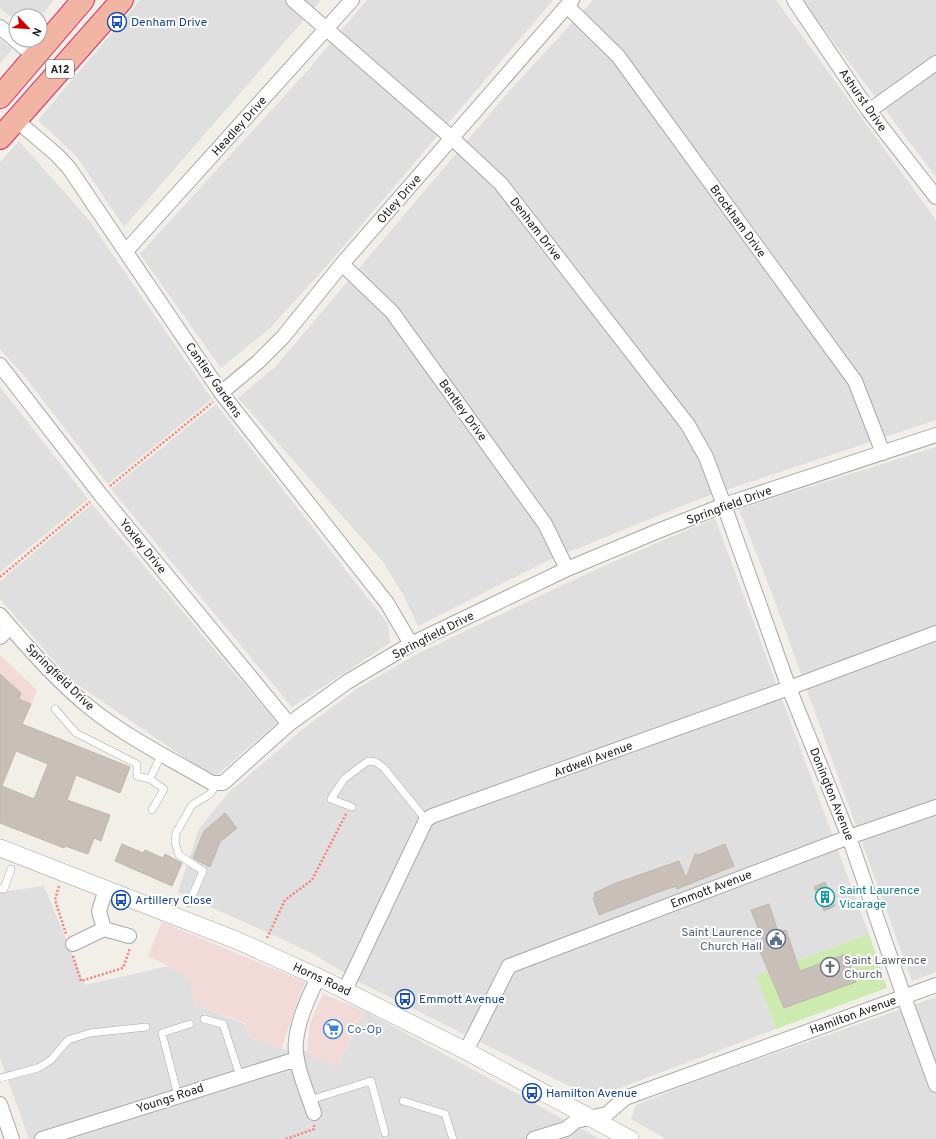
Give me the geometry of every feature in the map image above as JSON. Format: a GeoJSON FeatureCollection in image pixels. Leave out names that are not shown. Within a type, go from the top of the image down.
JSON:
{"type":"FeatureCollection","features":[{"type":"Feature","properties":{"kind":"highway","name":"A12"},"geometry":{"type":"LineString","coordinates":[[0,97],[83,0]]}},
{"type":"Feature","properties":{"kind":"highway","name":"A12"},"geometry":{"type":"LineString","coordinates":[[0,138],[122,0]]}},
{"type":"Feature","properties":{"kind":"street","name":"Denham Drive"},"geometry":{"type":"LineString","coordinates":[[293,0],[452,138],[501,184],[688,425],[706,457],[724,504]]}},
{"type":"Feature","properties":{"kind":"street","name":"Headley Drive"},"geometry":{"type":"LineString","coordinates":[[126,251],[352,0]]}},
{"type":"Feature","properties":{"kind":"street","name":"Ashurst Drive"},"geometry":{"type":"LineString","coordinates":[[794,0],[869,111],[936,198]]}},
{"type":"Feature","properties":{"kind":"street","name":"Otley Drive"},"geometry":{"type":"LineString","coordinates":[[221,393],[258,362],[283,338],[342,264],[569,3]]}},
{"type":"Feature","properties":{"kind":"street","name":"Brockham Drive"},"geometry":{"type":"LineString","coordinates":[[569,3],[618,56],[855,381],[883,453]]}},
{"type":"Feature","properties":{"kind":"street"},"geometry":{"type":"LineString","coordinates":[[0,27],[34,56]]}},
{"type":"Feature","properties":{"kind":"street"},"geometry":{"type":"LineString","coordinates":[[869,111],[936,63]]}},
{"type":"Feature","properties":{"kind":"street","name":"Cantley Gardens"},"geometry":{"type":"LineString","coordinates":[[16,120],[56,155],[68,168],[126,251],[221,393],[387,603],[411,644]]}},
{"type":"Feature","properties":{"kind":"street","name":"Bentley Drive"},"geometry":{"type":"LineString","coordinates":[[342,264],[392,312],[545,524],[568,569]]}},
{"type":"Feature","properties":{"kind":"street","name":"Yoxley Drive"},"geometry":{"type":"LineString","coordinates":[[1,369],[100,494],[289,724]]}},
{"type":"Feature","properties":{"kind":"street","name":"Springfield Drive"},"geometry":{"type":"LineString","coordinates":[[0,615],[72,692],[90,708],[110,722],[212,783],[223,783],[289,724],[347,682],[411,644],[568,569],[724,504],[936,435]]}},
{"type":"Feature","properties":{"kind":"street","name":"Donington Avenue"},"geometry":{"type":"LineString","coordinates":[[724,504],[789,688],[849,837],[904,997],[936,1084]]}},
{"type":"Feature","properties":{"kind":"street"},"geometry":{"type":"LineString","coordinates":[[0,637],[10,627]]}},
{"type":"Feature","properties":{"kind":"street","name":"Ardwell Avenue"},"geometry":{"type":"LineString","coordinates":[[426,820],[936,633]]}},
{"type":"Feature","properties":{"kind":"street","name":"Emmott Avenue"},"geometry":{"type":"LineString","coordinates":[[466,1051],[509,966],[849,837],[936,807]]}},
{"type":"Feature","properties":{"kind":"street"},"geometry":{"type":"LineString","coordinates":[[345,990],[426,820]]}},
{"type":"Feature","properties":{"kind":"street","name":"Horns Road"},"geometry":{"type":"LineString","coordinates":[[0,848],[106,888],[260,951],[318,977],[466,1051],[594,1118],[630,1139]]}},
{"type":"Feature","properties":{"kind":"street"},"geometry":{"type":"LineString","coordinates":[[104,929],[99,911],[106,888]]}},
{"type":"Feature","properties":{"kind":"street"},"geometry":{"type":"LineString","coordinates":[[73,944],[104,929],[129,936]]}},
{"type":"Feature","properties":{"kind":"street"},"geometry":{"type":"LineString","coordinates":[[312,1107],[297,1058],[295,1042],[305,1007],[318,977]]}},
{"type":"Feature","properties":{"kind":"street","name":"Hamilton Avenue"},"geometry":{"type":"LineString","coordinates":[[534,1139],[566,1129],[576,1121],[607,1114],[625,1098],[936,985]]}},
{"type":"Feature","properties":{"kind":"street","name":"Youngs Road"},"geometry":{"type":"LineString","coordinates":[[42,1139],[297,1058]]}},
{"type":"Feature","properties":{"kind":"street"},"geometry":{"type":"LineString","coordinates":[[0,1104],[12,1139]]}},
{"type":"Feature","properties":{"kind":"lane"},"geometry":{"type":"LineString","coordinates":[[55,709],[76,733],[137,764],[137,776],[150,779],[164,788],[152,810]]}},
{"type":"Feature","properties":{"kind":"lane"},"geometry":{"type":"LineString","coordinates":[[150,779],[162,753]]}},
{"type":"Feature","properties":{"kind":"lane"},"geometry":{"type":"LineString","coordinates":[[352,806],[331,799],[344,779],[368,761],[376,762],[384,768],[426,820]]}},
{"type":"Feature","properties":{"kind":"lane"},"geometry":{"type":"LineString","coordinates":[[189,903],[203,871],[179,855],[175,842],[176,833],[192,805],[210,794],[217,784]]}},
{"type":"Feature","properties":{"kind":"lane"},"geometry":{"type":"LineString","coordinates":[[0,889],[4,889],[11,869]]}},
{"type":"Feature","properties":{"kind":"lane"},"geometry":{"type":"LineString","coordinates":[[204,1019],[223,1024],[240,1076]]}},
{"type":"Feature","properties":{"kind":"lane"},"geometry":{"type":"LineString","coordinates":[[178,1096],[162,1033],[190,1024]]}},
{"type":"Feature","properties":{"kind":"lane"},"geometry":{"type":"LineString","coordinates":[[0,1078],[38,1068],[51,1060],[68,1040],[90,1033],[146,1027]]}},
{"type":"Feature","properties":{"kind":"lane"},"geometry":{"type":"LineString","coordinates":[[312,1107],[371,1082],[385,1133]]}},
{"type":"Feature","properties":{"kind":"lane"},"geometry":{"type":"LineString","coordinates":[[403,1101],[445,1114],[453,1139]]}},
{"type":"Feature","properties":{"kind":"path"},"geometry":{"type":"LineString","coordinates":[[260,951],[286,900],[312,880],[347,813],[344,804]]}},
{"type":"Feature","properties":{"kind":"path"},"geometry":{"type":"LineString","coordinates":[[286,1139],[314,1129],[312,1107]]}},
{"type":"Feature","properties":{"kind":"shaded area"},"geometry":{"type":"Polygon","coordinates":[[[0,0],[54,0],[47,8],[8,8],[8,14],[0,8],[0,0]]]}},
{"type":"Feature","properties":{"kind":"shaded area"},"geometry":{"type":"Polygon","coordinates":[[[140,0],[321,0],[124,227],[77,157],[38,120],[140,0]]]}},
{"type":"Feature","properties":{"kind":"shaded area"},"geometry":{"type":"Polygon","coordinates":[[[367,0],[553,0],[324,269],[269,329],[221,368],[140,254],[309,69],[367,0]]]}},
{"type":"Feature","properties":{"kind":"shaded area"},"geometry":{"type":"Polygon","coordinates":[[[593,0],[776,0],[936,220],[936,420],[702,498],[549,560],[418,626],[404,596],[383,562],[238,398],[276,366],[506,95],[593,0]]]}},
{"type":"Feature","properties":{"kind":"shaded area"},"geometry":{"type":"Polygon","coordinates":[[[804,0],[936,0],[936,177],[817,20],[804,0]]]}},
{"type":"Feature","properties":{"kind":"shaded area"},"geometry":{"type":"Polygon","coordinates":[[[0,39],[8,46],[8,48],[12,49],[0,64],[0,39]]]}},
{"type":"Feature","properties":{"kind":"shaded area"},"geometry":{"type":"Polygon","coordinates":[[[19,141],[89,220],[212,399],[108,484],[25,377],[0,349],[0,162],[19,141]]]}},
{"type":"Feature","properties":{"kind":"shaded area"},"geometry":{"type":"Polygon","coordinates":[[[0,387],[88,499],[0,572],[0,387]]]}},
{"type":"Feature","properties":{"kind":"shaded area"},"geometry":{"type":"Polygon","coordinates":[[[216,404],[388,624],[390,643],[292,707],[111,489],[216,404]]]}},
{"type":"Feature","properties":{"kind":"shaded area"},"geometry":{"type":"Polygon","coordinates":[[[936,447],[936,972],[912,981],[774,599],[739,509],[936,447]]]}},
{"type":"Feature","properties":{"kind":"shaded area"},"geometry":{"type":"Polygon","coordinates":[[[92,504],[236,675],[278,722],[217,775],[207,773],[71,680],[0,599],[0,581],[92,504]]]}},
{"type":"Feature","properties":{"kind":"shaded area"},"geometry":{"type":"Polygon","coordinates":[[[715,518],[869,934],[756,976],[776,1029],[593,1098],[363,984],[310,952],[178,892],[199,829],[228,793],[307,726],[358,688],[419,653],[599,568],[715,518]]]}},
{"type":"Feature","properties":{"kind":"shaded area"},"geometry":{"type":"Polygon","coordinates":[[[0,655],[37,690],[0,780],[0,655]]]}},
{"type":"Feature","properties":{"kind":"shaded area"},"geometry":{"type":"Polygon","coordinates":[[[44,886],[85,985],[169,966],[190,980],[195,1005],[245,1024],[249,1037],[281,1049],[307,1051],[310,1056],[337,1066],[365,1011],[600,1139],[29,1139],[0,1058],[0,892],[44,886]]]}},
{"type":"Feature","properties":{"kind":"shaded area"},"geometry":{"type":"Polygon","coordinates":[[[162,922],[305,982],[281,1049],[249,1037],[245,1023],[195,1005],[190,980],[169,966],[148,956],[162,922]]]}},
{"type":"Feature","properties":{"kind":"shaded area"},"geometry":{"type":"Polygon","coordinates":[[[323,994],[365,1011],[337,1066],[310,1056],[307,1051],[310,1023],[323,994]]]}},
{"type":"Feature","properties":{"kind":"shaded area"},"geometry":{"type":"Polygon","coordinates":[[[936,997],[936,1139],[666,1139],[631,1119],[636,1105],[698,1080],[936,997]]]}},
{"type":"Feature","properties":{"kind":"green space"},"geometry":{"type":"Polygon","coordinates":[[[869,934],[887,988],[776,1029],[756,976],[869,934]]]}},
{"type":"Feature","properties":{"kind":"building"},"geometry":{"type":"Polygon","coordinates":[[[0,674],[21,693],[19,699],[31,704],[22,724],[130,767],[120,793],[76,775],[67,800],[110,815],[101,841],[94,838],[88,854],[65,846],[64,848],[0,823],[0,674]],[[16,751],[2,786],[34,799],[48,764],[16,751]]]}},
{"type":"Feature","properties":{"kind":"building"},"geometry":{"type":"Polygon","coordinates":[[[225,813],[237,828],[220,842],[210,867],[193,858],[204,831],[225,813]]]}},
{"type":"Feature","properties":{"kind":"building"},"geometry":{"type":"Polygon","coordinates":[[[122,844],[143,853],[145,850],[163,858],[165,854],[182,863],[172,886],[115,861],[122,844]]]}},
{"type":"Feature","properties":{"kind":"building"},"geometry":{"type":"Polygon","coordinates":[[[725,844],[734,866],[677,889],[676,886],[599,915],[593,898],[595,897],[594,893],[616,883],[679,861],[686,878],[695,854],[698,855],[725,844]]]}},
{"type":"Feature","properties":{"kind":"building","name":"Saint Laurence Vicarage"},"geometry":{"type":"Polygon","coordinates":[[[825,882],[835,906],[824,911],[814,887],[825,882]]]}},
{"type":"Feature","properties":{"kind":"building"},"geometry":{"type":"Polygon","coordinates":[[[769,904],[778,932],[786,930],[800,971],[846,954],[856,982],[784,1008],[759,949],[765,946],[751,910],[769,904]]]}},
{"type":"Feature","properties":{"kind":"place","name":"Denham Drive"},"geometry":{"type":"Point","coordinates":[117,22]}},
{"type":"Feature","properties":{"kind":"place","name":"Saint Laurence Vicarage"},"geometry":{"type":"Point","coordinates":[825,897]}},
{"type":"Feature","properties":{"kind":"place","name":"Artillery Close"},"geometry":{"type":"Point","coordinates":[121,900]}},
{"type":"Feature","properties":{"kind":"place","name":"Saint Laurence Church Hall"},"geometry":{"type":"Point","coordinates":[776,939]}},
{"type":"Feature","properties":{"kind":"place","name":"Saint Lawrence Church"},"geometry":{"type":"Point","coordinates":[830,967]}},
{"type":"Feature","properties":{"kind":"place","name":"Emmott Avenue"},"geometry":{"type":"Point","coordinates":[405,999]}},
{"type":"Feature","properties":{"kind":"place","name":"Co-Op"},"geometry":{"type":"Point","coordinates":[333,1029]}},
{"type":"Feature","properties":{"kind":"place","name":"Hamilton Avenue"},"geometry":{"type":"Point","coordinates":[532,1093]}}]}
